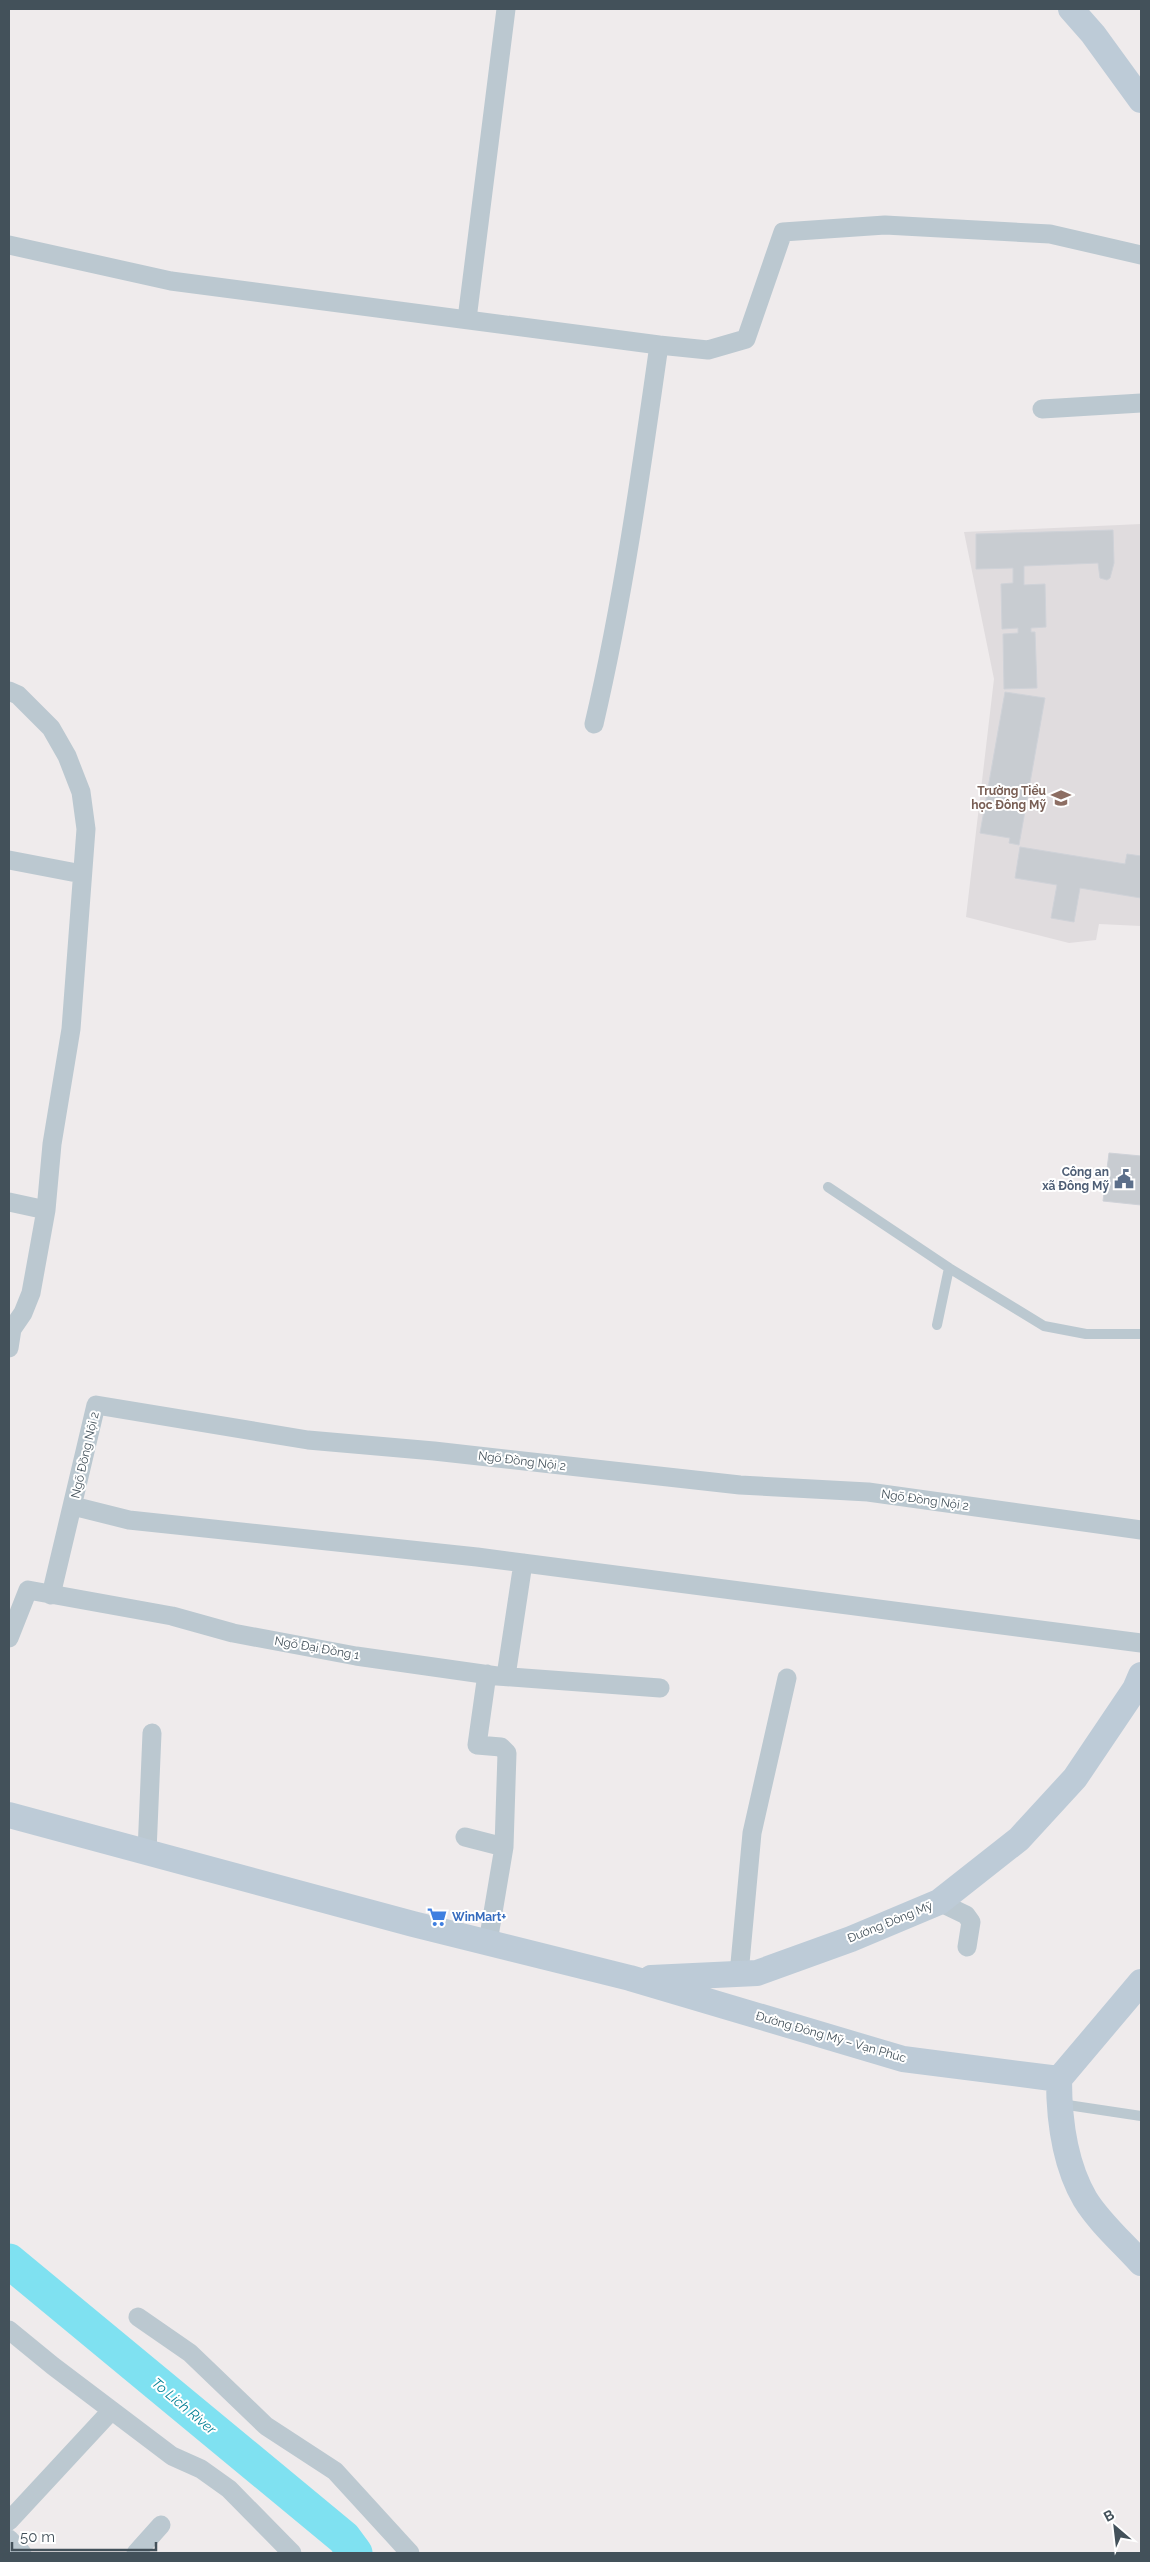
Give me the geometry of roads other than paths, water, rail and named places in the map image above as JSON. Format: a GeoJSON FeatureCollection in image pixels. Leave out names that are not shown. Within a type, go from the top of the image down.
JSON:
{"type":"FeatureCollection","features":[{"type":"Feature","properties":{"kind":"street"},"geometry":{"type":"LineString","coordinates":[[467,320],[506,9]]}},
{"type":"Feature","properties":{"kind":"street"},"geometry":{"type":"LineString","coordinates":[[1071,9],[1093,34],[1141,100]]}},
{"type":"Feature","properties":{"kind":"street"},"geometry":{"type":"LineString","coordinates":[[9,245],[172,281],[708,350],[746,339],[783,232],[885,225],[1050,234],[1141,256]]}},
{"type":"Feature","properties":{"kind":"street"},"geometry":{"type":"LineString","coordinates":[[594,724],[607,667],[625,566],[659,345]]}},
{"type":"Feature","properties":{"kind":"street"},"geometry":{"type":"LineString","coordinates":[[1042,409],[1141,403]]}},
{"type":"Feature","properties":{"kind":"street"},"geometry":{"type":"LineString","coordinates":[[9,691],[18,695],[51,728],[77,777],[86,829],[71,1030],[52,1144],[46,1210],[31,1293],[23,1313],[10,1329],[9,1348]]}},
{"type":"Feature","properties":{"kind":"street"},"geometry":{"type":"LineString","coordinates":[[9,860],[82,874]]}},
{"type":"Feature","properties":{"kind":"street"},"geometry":{"type":"LineString","coordinates":[[9,1202],[46,1210]]}},
{"type":"Feature","properties":{"kind":"street","name":"Ngõ Đồng Nội 2"},"geometry":{"type":"LineString","coordinates":[[51,1594],[96,1406],[308,1440],[434,1451],[740,1485],[868,1492],[1141,1530]]}},
{"type":"Feature","properties":{"kind":"street"},"geometry":{"type":"LineString","coordinates":[[72,1506],[129,1520],[523,1563],[1141,1643]]}},
{"type":"Feature","properties":{"kind":"street"},"geometry":{"type":"LineString","coordinates":[[506,1676],[523,1563]]}},
{"type":"Feature","properties":{"kind":"street","name":"Ngõ Đại Đồng 1"},"geometry":{"type":"LineString","coordinates":[[9,1638],[28,1590],[172,1616],[243,1635],[356,1656],[487,1674],[660,1688]]}},
{"type":"Feature","properties":{"kind":"street"},"geometry":{"type":"LineString","coordinates":[[487,1674],[477,1745],[501,1747],[507,1753],[504,1847],[488,1942]]}},
{"type":"Feature","properties":{"kind":"street","name":"Đường Đông Mỹ"},"geometry":{"type":"LineString","coordinates":[[630,1978],[757,1973],[851,1939],[939,1902],[1018,1839],[1075,1778],[1135,1689],[1141,1675]]}},
{"type":"Feature","properties":{"kind":"street"},"geometry":{"type":"LineString","coordinates":[[739,1974],[752,1833],[787,1678]]}},
{"type":"Feature","properties":{"kind":"street"},"geometry":{"type":"LineString","coordinates":[[147,1852],[152,1733]]}},
{"type":"Feature","properties":{"kind":"street"},"geometry":{"type":"LineString","coordinates":[[9,1815],[630,1978]]}},
{"type":"Feature","properties":{"kind":"street"},"geometry":{"type":"LineString","coordinates":[[465,1836],[504,1847]]}},
{"type":"Feature","properties":{"kind":"street"},"geometry":{"type":"LineString","coordinates":[[939,1902],[966,1915],[971,1922],[967,1947]]}},
{"type":"Feature","properties":{"kind":"street","name":"Đường Đông Mỹ – Vạn Phúc"},"geometry":{"type":"LineString","coordinates":[[630,1978],[903,2059],[1059,2091]]}},
{"type":"Feature","properties":{"kind":"street"},"geometry":{"type":"LineString","coordinates":[[1141,1982],[1059,2091],[1070,2170],[1086,2200],[1141,2263]]}},
{"type":"Feature","properties":{"kind":"street"},"geometry":{"type":"LineString","coordinates":[[138,2317],[190,2353],[266,2426],[335,2471],[410,2553]]}},
{"type":"Feature","properties":{"kind":"street"},"geometry":{"type":"LineString","coordinates":[[9,2330],[111,2411],[172,2456],[201,2468],[229,2489],[292,2553]]}},
{"type":"Feature","properties":{"kind":"street"},"geometry":{"type":"LineString","coordinates":[[9,2521],[111,2411]]}},
{"type":"Feature","properties":{"kind":"street"},"geometry":{"type":"LineString","coordinates":[[136,2553],[161,2525]]}},
{"type":"Feature","properties":{"kind":"street"},"geometry":{"type":"LineString","coordinates":[[9,2539],[22,2553]]}},
{"type":"Feature","properties":{"kind":"lane"},"geometry":{"type":"LineString","coordinates":[[828,1187],[948,1268],[1044,1326],[1086,1334],[1141,1334]]}},
{"type":"Feature","properties":{"kind":"lane"},"geometry":{"type":"LineString","coordinates":[[937,1325],[948,1268]]}},
{"type":"Feature","properties":{"kind":"lane"},"geometry":{"type":"LineString","coordinates":[[1059,2091],[1141,2116]]}},
{"type":"Feature","properties":{"kind":"waterway","name":"To Lich River"},"geometry":{"type":"LineString","coordinates":[[9,2261],[344,2538],[355,2553]]}},
{"type":"Feature","properties":{"kind":"place","name":"Trường Tiểu học Đông Mỹ"},"geometry":{"type":"Point","coordinates":[1061,798]}},
{"type":"Feature","properties":{"kind":"place","name":"Công an xã Đông Mỹ"},"geometry":{"type":"Point","coordinates":[1124,1179]}},
{"type":"Feature","properties":{"kind":"place","name":"WinMart+"},"geometry":{"type":"Point","coordinates":[437,1917]}}]}
